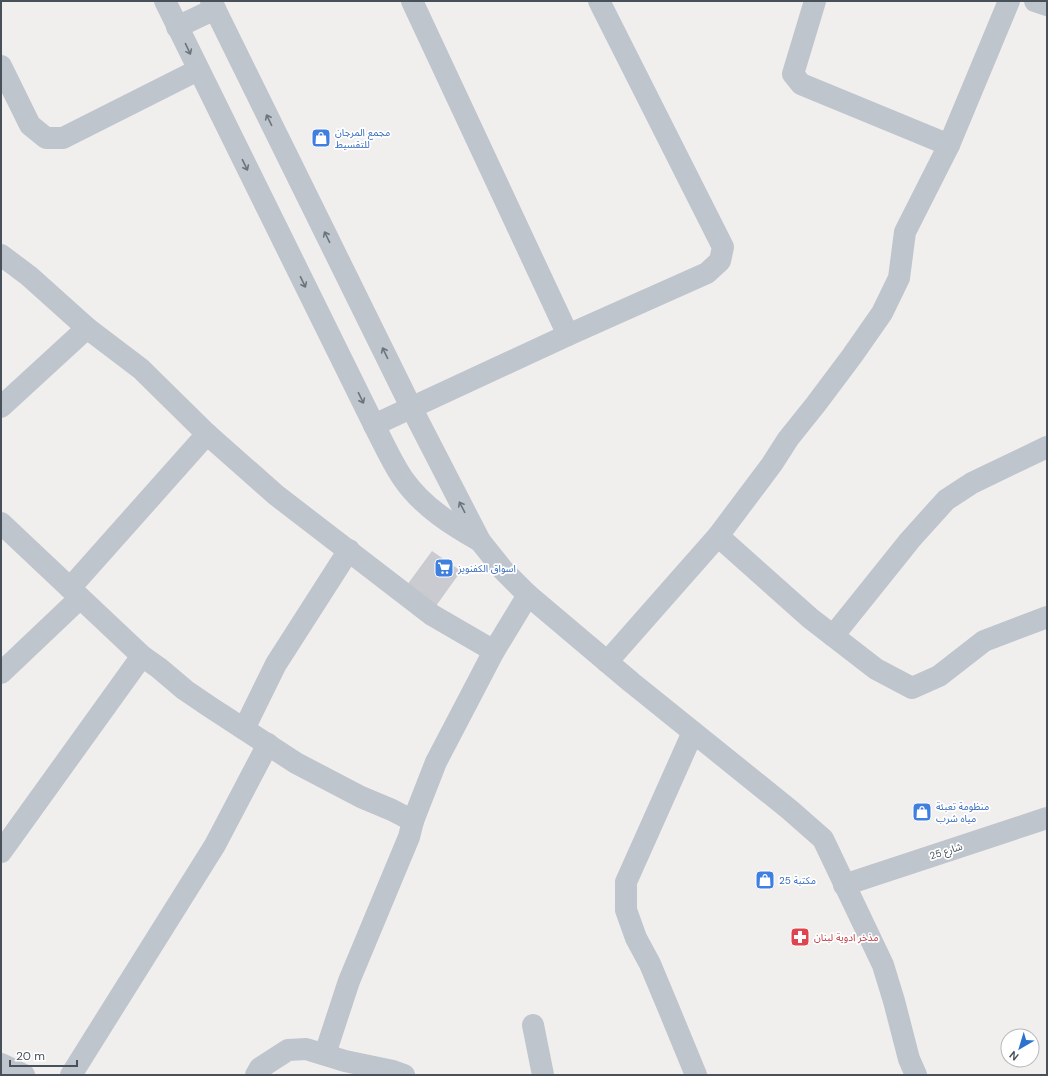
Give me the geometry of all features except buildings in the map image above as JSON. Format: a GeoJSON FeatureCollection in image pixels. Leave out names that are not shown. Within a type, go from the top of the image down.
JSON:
{"type":"FeatureCollection","features":[{"type":"Feature","properties":{"kind":"street"},"geometry":{"type":"LineString","coordinates":[[165,1],[374,425],[404,480],[421,499],[452,525],[480,541]]}},
{"type":"Feature","properties":{"kind":"street"},"geometry":{"type":"LineString","coordinates":[[412,1],[568,335]]}},
{"type":"Feature","properties":{"kind":"street"},"geometry":{"type":"LineString","coordinates":[[374,425],[568,335],[707,274],[720,261],[723,248],[599,1]]}},
{"type":"Feature","properties":{"kind":"street"},"geometry":{"type":"LineString","coordinates":[[815,1],[793,74],[801,84],[949,145]]}},
{"type":"Feature","properties":{"kind":"street"},"geometry":{"type":"LineString","coordinates":[[607,662],[718,536],[772,464],[788,439],[852,356],[882,313],[899,278],[905,232],[949,145],[1009,1]]}},
{"type":"Feature","properties":{"kind":"street"},"geometry":{"type":"LineString","coordinates":[[1035,1],[1047,5]]}},
{"type":"Feature","properties":{"kind":"street"},"geometry":{"type":"LineString","coordinates":[[177,27],[213,5],[411,407],[480,541],[503,570],[528,595],[607,662],[790,810],[823,839],[883,965],[909,1059],[916,1075]]}},
{"type":"Feature","properties":{"kind":"street"},"geometry":{"type":"LineString","coordinates":[[1,66],[30,125],[46,138],[63,138],[198,70]]}},
{"type":"Feature","properties":{"kind":"street"},"geometry":{"type":"LineString","coordinates":[[1,255],[28,276],[87,328],[141,369],[207,434],[276,495],[432,615],[494,650]]}},
{"type":"Feature","properties":{"kind":"street"},"geometry":{"type":"LineString","coordinates":[[1,407],[87,328]]}},
{"type":"Feature","properties":{"kind":"street"},"geometry":{"type":"LineString","coordinates":[[1,673],[75,593],[207,434]]}},
{"type":"Feature","properties":{"kind":"street"},"geometry":{"type":"LineString","coordinates":[[833,636],[910,540],[946,500],[972,483],[1047,447]]}},
{"type":"Feature","properties":{"kind":"street"},"geometry":{"type":"LineString","coordinates":[[1,523],[142,656],[185,690],[296,763],[361,797],[392,810],[413,822]]}},
{"type":"Feature","properties":{"kind":"street"},"geometry":{"type":"LineString","coordinates":[[718,536],[810,618],[876,669],[912,688],[939,676],[984,641],[1047,617]]}},
{"type":"Feature","properties":{"kind":"street"},"geometry":{"type":"LineString","coordinates":[[244,729],[276,664],[349,550]]}},
{"type":"Feature","properties":{"kind":"street"},"geometry":{"type":"LineString","coordinates":[[325,1054],[349,981],[409,837],[413,822],[436,762],[494,650],[528,595]]}},
{"type":"Feature","properties":{"kind":"street"},"geometry":{"type":"LineString","coordinates":[[1,852],[142,656]]}},
{"type":"Feature","properties":{"kind":"street"},"geometry":{"type":"LineString","coordinates":[[693,732],[626,882],[626,910],[636,938],[653,971],[696,1075]]}},
{"type":"Feature","properties":{"kind":"street"},"geometry":{"type":"LineString","coordinates":[[71,1075],[216,845],[268,744]]}},
{"type":"Feature","properties":{"kind":"street","name":"شارع 25"},"geometry":{"type":"LineString","coordinates":[[844,884],[1047,818]]}},
{"type":"Feature","properties":{"kind":"street"},"geometry":{"type":"LineString","coordinates":[[533,1025],[543,1075]]}},
{"type":"Feature","properties":{"kind":"street"},"geometry":{"type":"LineString","coordinates":[[256,1075],[260,1068],[288,1050],[306,1049],[345,1061],[393,1071],[404,1075]]}},
{"type":"Feature","properties":{"kind":"street"},"geometry":{"type":"LineString","coordinates":[[1,1064],[24,1075]]}},
{"type":"Feature","properties":{"kind":"place","name":"مجمع المرجان للتقسيط"},"geometry":{"type":"Point","coordinates":[321,138]}},
{"type":"Feature","properties":{"kind":"place","name":"اسواق الكفنويز"},"geometry":{"type":"Point","coordinates":[444,568]}},
{"type":"Feature","properties":{"kind":"place","name":"منظومة تعبئة مياه شرب"},"geometry":{"type":"Point","coordinates":[922,812]}},
{"type":"Feature","properties":{"kind":"place","name":"مكتبة 25"},"geometry":{"type":"Point","coordinates":[765,880]}},
{"type":"Feature","properties":{"kind":"place","name":"مذخر ادوية لبنان"},"geometry":{"type":"Point","coordinates":[800,937]}}]}
